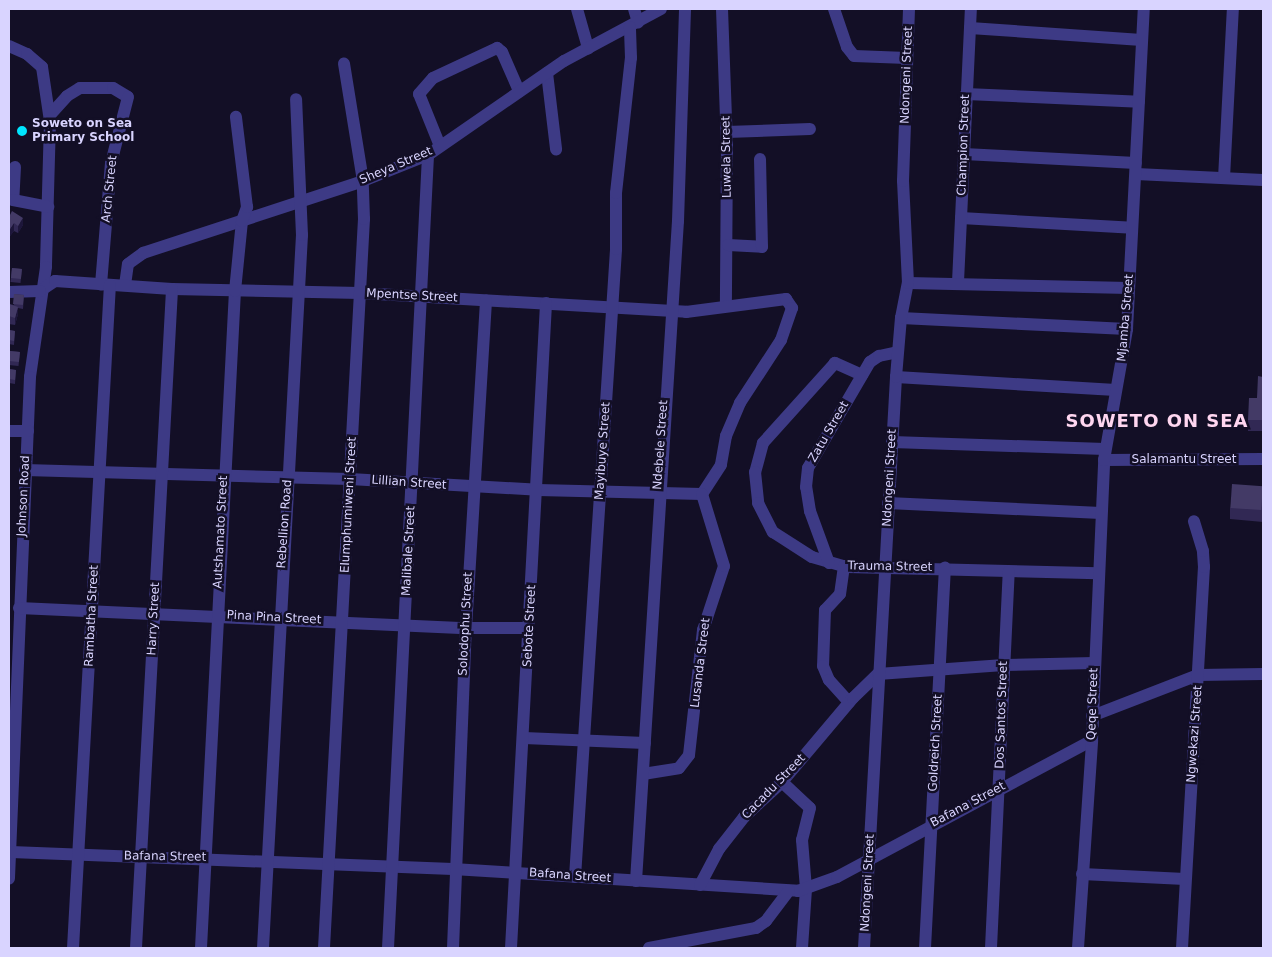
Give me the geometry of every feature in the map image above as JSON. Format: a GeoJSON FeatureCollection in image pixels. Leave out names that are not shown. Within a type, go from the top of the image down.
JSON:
{"type":"FeatureCollection","features":[{"type":"Feature","properties":{"kind":"street"},"geometry":{"type":"LineString","coordinates":[[577,9],[588,48]]}},
{"type":"Feature","properties":{"kind":"street","name":"Mayibuye Street"},"geometry":{"type":"LineString","coordinates":[[575,876],[612,308],[616,193],[631,58],[634,9]]}},
{"type":"Feature","properties":{"kind":"street","name":"Sheya Street"},"geometry":{"type":"LineString","coordinates":[[125,285],[126,270],[137,256],[364,181],[428,155],[547,73],[588,48],[661,9]]}},
{"type":"Feature","properties":{"kind":"street","name":"Ndebele Street"},"geometry":{"type":"LineString","coordinates":[[636,881],[658,494],[678,221],[685,9]]}},
{"type":"Feature","properties":{"kind":"street","name":"Luwela Street"},"geometry":{"type":"LineString","coordinates":[[722,9],[727,132],[728,245],[726,306]]}},
{"type":"Feature","properties":{"kind":"street"},"geometry":{"type":"LineString","coordinates":[[834,9],[847,47],[854,56],[907,58]]}},
{"type":"Feature","properties":{"kind":"street","name":"Ndongeni Street"},"geometry":{"type":"LineString","coordinates":[[864,948],[896,377],[901,318],[908,283],[903,181],[909,9]]}},
{"type":"Feature","properties":{"kind":"street","name":"Champion Street"},"geometry":{"type":"LineString","coordinates":[[958,282],[971,9]]}},
{"type":"Feature","properties":{"kind":"street","name":"Mjamba Street"},"geometry":{"type":"LineString","coordinates":[[1105,455],[1128,329],[1144,9]]}},
{"type":"Feature","properties":{"kind":"street"},"geometry":{"type":"LineString","coordinates":[[1224,178],[1233,9]]}},
{"type":"Feature","properties":{"kind":"street"},"geometry":{"type":"LineString","coordinates":[[970,28],[1142,40]]}},
{"type":"Feature","properties":{"kind":"street","name":"Johnson Road"},"geometry":{"type":"LineString","coordinates":[[9,46],[26,54],[42,67],[50,115],[45,274],[40,291],[25,470],[15,549],[19,608],[13,642],[9,879]]}},
{"type":"Feature","properties":{"kind":"street"},"geometry":{"type":"LineString","coordinates":[[440,146],[418,94],[432,78],[497,48],[502,52],[520,91]]}},
{"type":"Feature","properties":{"kind":"street","name":"Elumphumiweni Street"},"geometry":{"type":"LineString","coordinates":[[324,948],[343,622],[364,181],[344,64]]}},
{"type":"Feature","properties":{"kind":"street"},"geometry":{"type":"LineString","coordinates":[[547,73],[556,149]]}},
{"type":"Feature","properties":{"kind":"street","name":"Arch Street"},"geometry":{"type":"LineString","coordinates":[[50,115],[80,88],[113,88],[128,96],[111,163],[106,285]]}},
{"type":"Feature","properties":{"kind":"street"},"geometry":{"type":"LineString","coordinates":[[966,94],[1139,102]]}},
{"type":"Feature","properties":{"kind":"street","name":"Rebellion Road"},"geometry":{"type":"LineString","coordinates":[[262,948],[302,228],[296,99]]}},
{"type":"Feature","properties":{"kind":"street","name":"Autshamato Street"},"geometry":{"type":"LineString","coordinates":[[201,948],[235,291],[242,221],[247,207],[236,117]]}},
{"type":"Feature","properties":{"kind":"street"},"geometry":{"type":"LineString","coordinates":[[727,132],[810,129]]}},
{"type":"Feature","properties":{"kind":"street"},"geometry":{"type":"LineString","coordinates":[[964,154],[1263,180]]}},
{"type":"Feature","properties":{"kind":"street","name":"Malibale Street"},"geometry":{"type":"LineString","coordinates":[[388,948],[428,155]]}},
{"type":"Feature","properties":{"kind":"street"},"geometry":{"type":"LineString","coordinates":[[728,245],[762,247],[760,159]]}},
{"type":"Feature","properties":{"kind":"street"},"geometry":{"type":"LineString","coordinates":[[15,167],[13,200],[48,206]]}},
{"type":"Feature","properties":{"kind":"street"},"geometry":{"type":"LineString","coordinates":[[961,218],[1132,228]]}},
{"type":"Feature","properties":{"kind":"street","name":"Mpentse Street"},"geometry":{"type":"LineString","coordinates":[[40,291],[55,281],[172,289],[360,293],[692,312],[786,299],[792,308],[781,340],[740,403],[726,436],[721,465],[702,494]]}},
{"type":"Feature","properties":{"kind":"street"},"geometry":{"type":"LineString","coordinates":[[908,283],[958,282],[1129,288]]}},
{"type":"Feature","properties":{"kind":"street","name":"Rambatha Street"},"geometry":{"type":"LineString","coordinates":[[73,948],[100,474],[106,285]]}},
{"type":"Feature","properties":{"kind":"street","name":"Harry Street"},"geometry":{"type":"LineString","coordinates":[[136,948],[172,289]]}},
{"type":"Feature","properties":{"kind":"street"},"geometry":{"type":"LineString","coordinates":[[9,292],[40,291]]}},
{"type":"Feature","properties":{"kind":"street","name":"Solodophu Street"},"geometry":{"type":"LineString","coordinates":[[453,948],[454,869],[466,628],[486,301]]}},
{"type":"Feature","properties":{"kind":"street","name":"Sebote Street"},"geometry":{"type":"LineString","coordinates":[[511,948],[538,490],[546,303]]}},
{"type":"Feature","properties":{"kind":"street"},"geometry":{"type":"LineString","coordinates":[[901,318],[1128,329]]}},
{"type":"Feature","properties":{"kind":"street","name":"Zatu Street"},"geometry":{"type":"LineString","coordinates":[[828,564],[810,511],[806,476],[862,375],[874,358],[898,352]]}},
{"type":"Feature","properties":{"kind":"street","name":"Trauma Street"},"geometry":{"type":"LineString","coordinates":[[862,375],[841,364],[832,366],[768,436],[756,460],[758,503],[767,524],[782,539],[828,564],[844,566],[1098,574]]}},
{"type":"Feature","properties":{"kind":"street"},"geometry":{"type":"LineString","coordinates":[[896,377],[1116,390]]}},
{"type":"Feature","properties":{"kind":"street"},"geometry":{"type":"LineString","coordinates":[[9,431],[28,431]]}},
{"type":"Feature","properties":{"kind":"street","name":"Salamantu Street"},"geometry":{"type":"LineString","coordinates":[[892,442],[1105,455],[1263,459]]}},
{"type":"Feature","properties":{"kind":"street","name":"Qeqe Street"},"geometry":{"type":"LineString","coordinates":[[1078,948],[1092,740],[1098,574],[1105,455]]}},
{"type":"Feature","properties":{"kind":"street","name":"Lillian Street"},"geometry":{"type":"LineString","coordinates":[[25,470],[162,476],[350,479],[538,490],[702,494]]}},
{"type":"Feature","properties":{"kind":"street","name":"Lusanda Street"},"geometry":{"type":"LineString","coordinates":[[643,774],[679,768],[689,755],[703,630],[724,566],[702,494]]}},
{"type":"Feature","properties":{"kind":"street"},"geometry":{"type":"LineString","coordinates":[[888,503],[1101,513]]}},
{"type":"Feature","properties":{"kind":"street","name":"Ngwekazi Street"},"geometry":{"type":"LineString","coordinates":[[1182,948],[1204,567],[1203,551],[1194,521]]}},
{"type":"Feature","properties":{"kind":"street"},"geometry":{"type":"LineString","coordinates":[[844,566],[840,594],[827,606],[824,614],[823,666],[829,680],[849,702]]}},
{"type":"Feature","properties":{"kind":"street","name":"Goldreich Street"},"geometry":{"type":"LineString","coordinates":[[925,948],[945,568]]}},
{"type":"Feature","properties":{"kind":"street","name":"Dos Santos Street"},"geometry":{"type":"LineString","coordinates":[[992,948],[1009,571]]}},
{"type":"Feature","properties":{"kind":"street","name":"Pina Pina Street"},"geometry":{"type":"LineString","coordinates":[[19,608],[93,614],[280,618],[466,628],[529,628]]}},
{"type":"Feature","properties":{"kind":"street"},"geometry":{"type":"LineString","coordinates":[[878,674],[1004,665],[1094,663]]}},
{"type":"Feature","properties":{"kind":"street","name":"Cacadu Street"},"geometry":{"type":"LineString","coordinates":[[700,885],[719,849],[744,817],[782,782],[849,702],[878,674]]}},
{"type":"Feature","properties":{"kind":"street"},"geometry":{"type":"LineString","coordinates":[[1092,716],[1198,675],[1263,674]]}},
{"type":"Feature","properties":{"kind":"street"},"geometry":{"type":"LineString","coordinates":[[524,738],[645,743]]}},
{"type":"Feature","properties":{"kind":"street","name":"Bafana Street"},"geometry":{"type":"LineString","coordinates":[[10,846],[78,854],[141,857],[205,857],[454,869],[789,891],[806,889],[869,859],[1092,740]]}},
{"type":"Feature","properties":{"kind":"street"},"geometry":{"type":"LineString","coordinates":[[782,782],[810,808],[802,840],[806,889],[802,948]]}},
{"type":"Feature","properties":{"kind":"street"},"geometry":{"type":"LineString","coordinates":[[1082,874],[1185,879]]}},
{"type":"Feature","properties":{"kind":"street"},"geometry":{"type":"LineString","coordinates":[[649,948],[756,928],[766,921],[789,891]]}},
{"type":"Feature","properties":{"kind":"building"},"geometry":{"type":"Polygon","coordinates":[[[12,211],[23,218],[18,226],[14,223],[10,229],[9,217],[12,211]]]}},
{"type":"Feature","properties":{"kind":"building"},"geometry":{"type":"Polygon","coordinates":[[[12,268],[22,269],[21,279],[11,278],[12,268]]]}},
{"type":"Feature","properties":{"kind":"building"},"geometry":{"type":"Polygon","coordinates":[[[14,294],[24,295],[23,305],[13,304],[14,294]]]}},
{"type":"Feature","properties":{"kind":"building"},"geometry":{"type":"Polygon","coordinates":[[[9,304],[18,307],[15,318],[9,316],[9,304]]]}},
{"type":"Feature","properties":{"kind":"building"},"geometry":{"type":"Polygon","coordinates":[[[9,330],[15,331],[14,341],[9,340],[9,330]]]}},
{"type":"Feature","properties":{"kind":"building"},"geometry":{"type":"Polygon","coordinates":[[[10,351],[20,352],[19,362],[9,361],[10,351]]]}},
{"type":"Feature","properties":{"kind":"building"},"geometry":{"type":"Polygon","coordinates":[[[9,369],[16,370],[15,380],[9,379],[9,369]]]}},
{"type":"Feature","properties":{"kind":"building"},"geometry":{"type":"Polygon","coordinates":[[[1258,376],[1263,377],[1263,420],[1248,420],[1249,398],[1257,398],[1258,376]]]}},
{"type":"Feature","properties":{"kind":"building"},"geometry":{"type":"Polygon","coordinates":[[[9,398],[10,398],[9,418],[9,398]]]}},
{"type":"Feature","properties":{"kind":"building"},"geometry":{"type":"Polygon","coordinates":[[[1232,484],[1263,486],[1261,510],[1230,508],[1232,484]]]}},
{"type":"Feature","properties":{"kind":"place","name":"Soweto on Sea Primary School"},"geometry":{"type":"Point","coordinates":[22,131]}},
{"type":"Feature","properties":{"kind":"district","name":"SOWETO ON SEA"},"geometry":{"type":"Point","coordinates":[1157,421]}}]}
